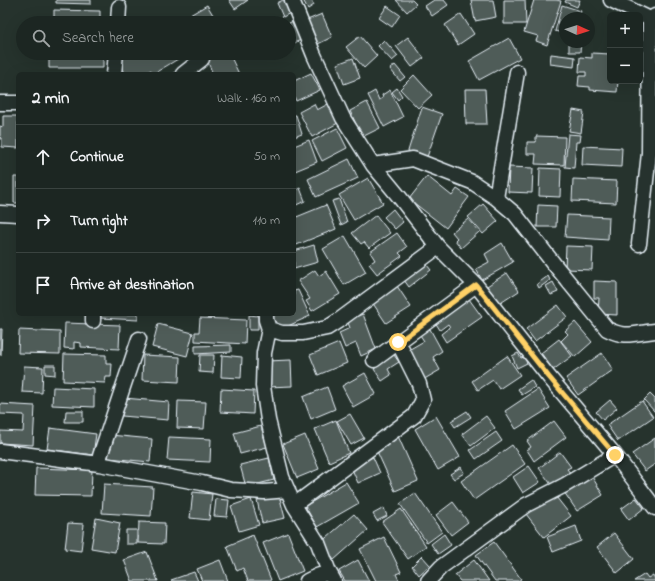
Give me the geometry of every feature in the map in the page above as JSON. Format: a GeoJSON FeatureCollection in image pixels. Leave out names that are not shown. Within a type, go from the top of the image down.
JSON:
{"type":"FeatureCollection","features":[{"type":"Feature","properties":{"kind":"street"},"geometry":{"type":"LineString","coordinates":[[292,0],[314,55],[343,118],[373,166],[438,247],[476,285],[549,377],[615,455],[655,508]]}},
{"type":"Feature","properties":{"kind":"street"},"geometry":{"type":"LineString","coordinates":[[611,0],[653,19],[649,153],[640,244]]}},
{"type":"Feature","properties":{"kind":"street"},"geometry":{"type":"LineString","coordinates":[[118,16],[119,7]]}},
{"type":"Feature","properties":{"kind":"street"},"geometry":{"type":"LineString","coordinates":[[114,72],[115,60]]}},
{"type":"Feature","properties":{"kind":"street"},"geometry":{"type":"LineString","coordinates":[[186,72],[201,60]]}},
{"type":"Feature","properties":{"kind":"street"},"geometry":{"type":"LineString","coordinates":[[496,198],[517,72]]}},
{"type":"Feature","properties":{"kind":"street"},"geometry":{"type":"LineString","coordinates":[[0,104],[16,103]]}},
{"type":"Feature","properties":{"kind":"street"},"geometry":{"type":"LineString","coordinates":[[373,166],[413,159],[472,182],[496,198],[515,214],[563,276],[607,329],[622,335],[655,331]]}},
{"type":"Feature","properties":{"kind":"street"},"geometry":{"type":"LineString","coordinates":[[0,213],[16,214]]}},
{"type":"Feature","properties":{"kind":"street"},"geometry":{"type":"LineString","coordinates":[[270,330],[282,333],[304,333],[328,328],[438,247]]}},
{"type":"Feature","properties":{"kind":"street"},"geometry":{"type":"LineString","coordinates":[[374,360],[476,285]]}},
{"type":"Feature","properties":{"kind":"street"},"geometry":{"type":"LineString","coordinates":[[266,316],[270,330],[264,353],[263,386],[268,420],[282,477],[294,505],[318,543],[331,576],[317,576],[307,581]]}},
{"type":"Feature","properties":{"kind":"street"},"geometry":{"type":"LineString","coordinates":[[99,464],[100,456],[139,339]]}},
{"type":"Feature","properties":{"kind":"street"},"geometry":{"type":"LineString","coordinates":[[294,505],[414,416],[423,400],[419,384],[398,342]]}},
{"type":"Feature","properties":{"kind":"street"},"geometry":{"type":"LineString","coordinates":[[0,451],[99,464],[202,483],[231,490],[264,492],[288,490]]}},
{"type":"Feature","properties":{"kind":"street"},"geometry":{"type":"LineString","coordinates":[[428,581],[441,567],[526,505],[565,485],[615,455]]}},
{"type":"Feature","properties":{"kind":"building"},"geometry":{"type":"Polygon","coordinates":[[[56,0],[91,0],[91,4],[56,3],[56,0]]]}},
{"type":"Feature","properties":{"kind":"building"},"geometry":{"type":"Polygon","coordinates":[[[229,0],[248,0],[235,9],[229,0]]]}},
{"type":"Feature","properties":{"kind":"building"},"geometry":{"type":"Polygon","coordinates":[[[287,0],[292,12],[283,16],[277,3],[287,0]]]}},
{"type":"Feature","properties":{"kind":"building"},"geometry":{"type":"Polygon","coordinates":[[[303,0],[311,0],[314,5],[308,9],[303,0]]]}},
{"type":"Feature","properties":{"kind":"building"},"geometry":{"type":"Polygon","coordinates":[[[396,0],[412,0],[416,4],[407,12],[396,0]]]}},
{"type":"Feature","properties":{"kind":"building"},"geometry":{"type":"Polygon","coordinates":[[[434,0],[444,0],[448,5],[432,16],[425,6],[434,0]]]}},
{"type":"Feature","properties":{"kind":"building"},"geometry":{"type":"Polygon","coordinates":[[[471,0],[493,0],[496,17],[475,21],[471,0]]]}},
{"type":"Feature","properties":{"kind":"building"},"geometry":{"type":"Polygon","coordinates":[[[504,0],[525,0],[526,24],[504,24],[504,0]]]}},
{"type":"Feature","properties":{"kind":"building"},"geometry":{"type":"Polygon","coordinates":[[[534,0],[561,1],[547,45],[536,41],[538,36],[524,32],[534,0]]]}},
{"type":"Feature","properties":{"kind":"building"},"geometry":{"type":"Polygon","coordinates":[[[566,0],[580,0],[577,7],[565,2],[566,0]]]}},
{"type":"Feature","properties":{"kind":"building"},"geometry":{"type":"Polygon","coordinates":[[[207,5],[214,16],[190,16],[207,5]]]}},
{"type":"Feature","properties":{"kind":"building"},"geometry":{"type":"Polygon","coordinates":[[[562,5],[581,11],[581,12],[560,12],[562,5]]]}},
{"type":"Feature","properties":{"kind":"building"},"geometry":{"type":"Polygon","coordinates":[[[387,6],[400,15],[392,27],[379,18],[387,6]]]}},
{"type":"Feature","properties":{"kind":"building"},"geometry":{"type":"Polygon","coordinates":[[[54,10],[100,11],[100,16],[54,16],[54,10]]]}},
{"type":"Feature","properties":{"kind":"building"},"geometry":{"type":"Polygon","coordinates":[[[322,14],[332,37],[316,45],[305,21],[322,14]]]}},
{"type":"Feature","properties":{"kind":"building"},"geometry":{"type":"Polygon","coordinates":[[[461,14],[474,34],[458,45],[445,25],[461,14]]]}},
{"type":"Feature","properties":{"kind":"building"},"geometry":{"type":"Polygon","coordinates":[[[559,16],[559,32],[555,31],[559,16]]]}},
{"type":"Feature","properties":{"kind":"building"},"geometry":{"type":"Polygon","coordinates":[[[296,28],[301,40],[296,42],[296,28]]]}},
{"type":"Feature","properties":{"kind":"building"},"geometry":{"type":"Polygon","coordinates":[[[360,36],[377,56],[364,68],[346,47],[360,36]]]}},
{"type":"Feature","properties":{"kind":"building"},"geometry":{"type":"Polygon","coordinates":[[[408,37],[424,58],[412,67],[396,46],[408,37]]]}},
{"type":"Feature","properties":{"kind":"building"},"geometry":{"type":"Polygon","coordinates":[[[509,38],[520,58],[479,80],[469,61],[509,38]]]}},
{"type":"Feature","properties":{"kind":"building"},"geometry":{"type":"Polygon","coordinates":[[[384,40],[398,56],[392,61],[378,46],[384,40]]]}},
{"type":"Feature","properties":{"kind":"building"},"geometry":{"type":"Polygon","coordinates":[[[569,48],[580,48],[580,52],[569,52],[569,48]]]}},
{"type":"Feature","properties":{"kind":"building"},"geometry":{"type":"Polygon","coordinates":[[[592,53],[607,54],[607,84],[618,84],[617,92],[590,90],[590,87],[578,86],[579,76],[586,76],[586,72],[579,72],[580,57],[592,58],[592,53]]]}},
{"type":"Feature","properties":{"kind":"building"},"geometry":{"type":"Polygon","coordinates":[[[551,54],[575,57],[574,67],[550,64],[551,54]]]}},
{"type":"Feature","properties":{"kind":"building"},"geometry":{"type":"Polygon","coordinates":[[[353,58],[360,78],[344,84],[337,64],[353,58]]]}},
{"type":"Feature","properties":{"kind":"building"},"geometry":{"type":"Polygon","coordinates":[[[49,60],[103,60],[103,68],[49,68],[49,60]]]}},
{"type":"Feature","properties":{"kind":"building"},"geometry":{"type":"Polygon","coordinates":[[[118,60],[176,60],[156,72],[152,72],[151,70],[148,72],[125,72],[118,60]]]}},
{"type":"Feature","properties":{"kind":"building"},"geometry":{"type":"Polygon","coordinates":[[[207,60],[232,60],[238,72],[212,72],[207,60]]]}},
{"type":"Feature","properties":{"kind":"building"},"geometry":{"type":"Polygon","coordinates":[[[395,65],[405,77],[400,81],[390,69],[395,65]]]}},
{"type":"Feature","properties":{"kind":"building"},"geometry":{"type":"Polygon","coordinates":[[[311,73],[320,90],[296,101],[296,80],[311,73]]]}},
{"type":"Feature","properties":{"kind":"building"},"geometry":{"type":"Polygon","coordinates":[[[414,75],[432,95],[418,108],[400,89],[414,75]]]}},
{"type":"Feature","properties":{"kind":"building"},"geometry":{"type":"Polygon","coordinates":[[[397,88],[402,96],[398,100],[392,92],[397,88]]]}},
{"type":"Feature","properties":{"kind":"building"},"geometry":{"type":"Polygon","coordinates":[[[465,89],[485,89],[487,124],[466,124],[465,89]]]}},
{"type":"Feature","properties":{"kind":"building"},"geometry":{"type":"Polygon","coordinates":[[[390,90],[403,117],[384,127],[368,95],[375,91],[379,100],[383,98],[382,95],[390,90]]]}},
{"type":"Feature","properties":{"kind":"building"},"geometry":{"type":"Polygon","coordinates":[[[367,102],[380,128],[362,137],[350,111],[367,102]]]}},
{"type":"Feature","properties":{"kind":"building"},"geometry":{"type":"Polygon","coordinates":[[[314,104],[317,110],[328,104],[338,123],[312,137],[299,112],[314,104]]]}},
{"type":"Feature","properties":{"kind":"building"},"geometry":{"type":"Polygon","coordinates":[[[422,107],[442,114],[427,157],[408,151],[422,107]]]}},
{"type":"Feature","properties":{"kind":"building"},"geometry":{"type":"Polygon","coordinates":[[[573,110],[584,112],[581,133],[569,131],[573,110]]]}},
{"type":"Feature","properties":{"kind":"building"},"geometry":{"type":"Polygon","coordinates":[[[296,115],[302,134],[296,136],[296,115]]]}},
{"type":"Feature","properties":{"kind":"building"},"geometry":{"type":"Polygon","coordinates":[[[3,116],[16,116],[16,148],[2,147],[0,126],[3,127],[3,116]]]}},
{"type":"Feature","properties":{"kind":"building"},"geometry":{"type":"Polygon","coordinates":[[[337,128],[347,148],[322,161],[312,141],[337,128]]]}},
{"type":"Feature","properties":{"kind":"building"},"geometry":{"type":"Polygon","coordinates":[[[568,134],[581,135],[580,142],[576,142],[574,168],[565,167],[568,134]]]}},
{"type":"Feature","properties":{"kind":"building"},"geometry":{"type":"Polygon","coordinates":[[[536,136],[565,137],[564,165],[535,164],[536,154],[527,154],[527,142],[536,142],[536,136]]]}},
{"type":"Feature","properties":{"kind":"building"},"geometry":{"type":"Polygon","coordinates":[[[309,140],[317,162],[296,171],[296,145],[309,140]]]}},
{"type":"Feature","properties":{"kind":"building"},"geometry":{"type":"Polygon","coordinates":[[[583,146],[622,148],[621,167],[582,165],[583,146]]]}},
{"type":"Feature","properties":{"kind":"building"},"geometry":{"type":"Polygon","coordinates":[[[349,159],[358,178],[316,197],[308,179],[349,159]]]}},
{"type":"Feature","properties":{"kind":"building"},"geometry":{"type":"Polygon","coordinates":[[[509,167],[533,168],[532,193],[508,192],[509,167]]]}},
{"type":"Feature","properties":{"kind":"building"},"geometry":{"type":"Polygon","coordinates":[[[540,168],[561,169],[560,197],[539,196],[540,168]]]}},
{"type":"Feature","properties":{"kind":"building"},"geometry":{"type":"Polygon","coordinates":[[[427,176],[452,196],[457,189],[469,197],[446,228],[409,199],[427,176]]]}},
{"type":"Feature","properties":{"kind":"building"},"geometry":{"type":"Polygon","coordinates":[[[14,177],[16,177],[16,203],[14,203],[14,177]]]}},
{"type":"Feature","properties":{"kind":"building"},"geometry":{"type":"Polygon","coordinates":[[[368,178],[383,203],[354,220],[339,195],[368,178]]]}},
{"type":"Feature","properties":{"kind":"building"},"geometry":{"type":"Polygon","coordinates":[[[573,179],[617,181],[616,203],[572,201],[573,179]]]}},
{"type":"Feature","properties":{"kind":"building"},"geometry":{"type":"Polygon","coordinates":[[[300,188],[305,201],[296,205],[296,190],[300,188]]]}},
{"type":"Feature","properties":{"kind":"building"},"geometry":{"type":"Polygon","coordinates":[[[339,199],[347,222],[341,225],[332,201],[339,199]]]}},
{"type":"Feature","properties":{"kind":"building"},"geometry":{"type":"Polygon","coordinates":[[[483,204],[498,221],[483,234],[468,217],[483,204]]]}},
{"type":"Feature","properties":{"kind":"building"},"geometry":{"type":"Polygon","coordinates":[[[326,205],[336,229],[296,245],[296,217],[326,205]]]}},
{"type":"Feature","properties":{"kind":"building"},"geometry":{"type":"Polygon","coordinates":[[[538,205],[557,206],[556,227],[537,227],[538,205]]]}},
{"type":"Feature","properties":{"kind":"building"},"geometry":{"type":"Polygon","coordinates":[[[393,209],[403,222],[395,229],[384,217],[393,209]]]}},
{"type":"Feature","properties":{"kind":"building"},"geometry":{"type":"Polygon","coordinates":[[[376,215],[390,233],[369,248],[364,242],[361,244],[352,233],[376,215]]]}},
{"type":"Feature","properties":{"kind":"building"},"geometry":{"type":"Polygon","coordinates":[[[567,215],[609,217],[608,240],[565,237],[567,215]]]}},
{"type":"Feature","properties":{"kind":"building"},"geometry":{"type":"Polygon","coordinates":[[[468,219],[479,232],[461,248],[455,240],[457,238],[452,232],[468,219]]]}},
{"type":"Feature","properties":{"kind":"building"},"geometry":{"type":"Polygon","coordinates":[[[397,233],[407,247],[399,253],[402,256],[377,274],[369,264],[375,260],[370,252],[397,233]]]}},
{"type":"Feature","properties":{"kind":"building"},"geometry":{"type":"Polygon","coordinates":[[[345,236],[366,272],[344,285],[323,249],[345,236]]]}},
{"type":"Feature","properties":{"kind":"building"},"geometry":{"type":"Polygon","coordinates":[[[502,243],[513,262],[482,280],[476,269],[489,262],[485,254],[502,243]]]}},
{"type":"Feature","properties":{"kind":"building"},"geometry":{"type":"Polygon","coordinates":[[[314,245],[318,262],[296,268],[296,250],[314,245]]]}},
{"type":"Feature","properties":{"kind":"building"},"geometry":{"type":"Polygon","coordinates":[[[566,246],[593,247],[592,270],[565,269],[566,246]]]}},
{"type":"Feature","properties":{"kind":"building"},"geometry":{"type":"Polygon","coordinates":[[[422,259],[431,270],[409,287],[401,276],[422,259]]]}},
{"type":"Feature","properties":{"kind":"building"},"geometry":{"type":"Polygon","coordinates":[[[315,270],[319,276],[326,271],[340,294],[312,311],[306,301],[310,299],[298,281],[315,270]]]}},
{"type":"Feature","properties":{"kind":"building"},"geometry":{"type":"Polygon","coordinates":[[[507,273],[519,291],[499,304],[487,286],[507,273]]]}},
{"type":"Feature","properties":{"kind":"building"},"geometry":{"type":"Polygon","coordinates":[[[548,276],[550,280],[539,288],[537,284],[548,276]]]}},
{"type":"Feature","properties":{"kind":"building"},"geometry":{"type":"Polygon","coordinates":[[[594,281],[617,282],[617,315],[598,314],[599,298],[594,298],[594,281]]]}},
{"type":"Feature","properties":{"kind":"building"},"geometry":{"type":"Polygon","coordinates":[[[553,282],[558,292],[551,295],[546,286],[553,282]]]}},
{"type":"Feature","properties":{"kind":"building"},"geometry":{"type":"Polygon","coordinates":[[[395,283],[411,307],[386,323],[370,299],[395,283]]]}},
{"type":"Feature","properties":{"kind":"building"},"geometry":{"type":"Polygon","coordinates":[[[296,290],[298,290],[310,316],[279,330],[273,316],[296,316],[296,290]]]}},
{"type":"Feature","properties":{"kind":"building"},"geometry":{"type":"Polygon","coordinates":[[[469,299],[482,317],[446,342],[441,334],[450,327],[448,324],[440,330],[435,322],[469,299]]]}},
{"type":"Feature","properties":{"kind":"building"},"geometry":{"type":"Polygon","coordinates":[[[558,305],[567,317],[535,341],[526,329],[558,305]]]}},
{"type":"Feature","properties":{"kind":"building"},"geometry":{"type":"Polygon","coordinates":[[[363,314],[376,349],[361,356],[356,343],[345,348],[339,333],[350,328],[347,320],[363,314]]]}},
{"type":"Feature","properties":{"kind":"building"},"geometry":{"type":"Polygon","coordinates":[[[100,316],[138,316],[138,320],[100,318],[100,316]]]}},
{"type":"Feature","properties":{"kind":"building"},"geometry":{"type":"Polygon","coordinates":[[[249,316],[258,316],[258,330],[249,330],[249,316]]]}},
{"type":"Feature","properties":{"kind":"building"},"geometry":{"type":"Polygon","coordinates":[[[200,318],[246,320],[245,344],[195,341],[195,332],[199,332],[200,318]]]}},
{"type":"Feature","properties":{"kind":"building"},"geometry":{"type":"Polygon","coordinates":[[[575,322],[592,342],[575,357],[561,341],[568,334],[565,331],[575,322]]]}},
{"type":"Feature","properties":{"kind":"building"},"geometry":{"type":"Polygon","coordinates":[[[65,323],[120,325],[119,349],[81,347],[81,343],[74,342],[74,349],[64,348],[65,323]]]}},
{"type":"Feature","properties":{"kind":"building"},"geometry":{"type":"Polygon","coordinates":[[[158,324],[193,333],[187,356],[152,347],[158,324]]]}},
{"type":"Feature","properties":{"kind":"building"},"geometry":{"type":"Polygon","coordinates":[[[0,329],[2,329],[1,355],[0,355],[0,329]]]}},
{"type":"Feature","properties":{"kind":"building"},"geometry":{"type":"Polygon","coordinates":[[[430,329],[442,351],[433,357],[440,370],[421,381],[405,352],[424,341],[420,335],[430,329]]]}},
{"type":"Feature","properties":{"kind":"building"},"geometry":{"type":"Polygon","coordinates":[[[19,330],[60,332],[60,354],[18,353],[19,330]]]}},
{"type":"Feature","properties":{"kind":"building"},"geometry":{"type":"Polygon","coordinates":[[[559,339],[572,356],[553,370],[541,353],[559,339]]]}},
{"type":"Feature","properties":{"kind":"building"},"geometry":{"type":"Polygon","coordinates":[[[339,343],[347,363],[318,375],[310,355],[339,343]]]}},
{"type":"Feature","properties":{"kind":"building"},"geometry":{"type":"Polygon","coordinates":[[[231,345],[231,352],[195,354],[195,346],[231,345]]]}},
{"type":"Feature","properties":{"kind":"building"},"geometry":{"type":"Polygon","coordinates":[[[518,353],[521,358],[524,357],[527,363],[517,368],[512,356],[518,353]]]}},
{"type":"Feature","properties":{"kind":"building"},"geometry":{"type":"Polygon","coordinates":[[[602,353],[613,370],[578,395],[566,378],[602,353]]]}},
{"type":"Feature","properties":{"kind":"building"},"geometry":{"type":"Polygon","coordinates":[[[64,354],[106,355],[106,364],[112,364],[111,377],[106,377],[105,383],[63,381],[64,354]]]}},
{"type":"Feature","properties":{"kind":"building"},"geometry":{"type":"Polygon","coordinates":[[[143,355],[180,357],[179,382],[142,380],[143,355]]]}},
{"type":"Feature","properties":{"kind":"building"},"geometry":{"type":"Polygon","coordinates":[[[200,355],[214,355],[213,373],[199,372],[200,355]]]}},
{"type":"Feature","properties":{"kind":"building"},"geometry":{"type":"Polygon","coordinates":[[[222,355],[242,357],[241,378],[221,377],[222,355]]]}},
{"type":"Feature","properties":{"kind":"building"},"geometry":{"type":"Polygon","coordinates":[[[394,355],[399,362],[388,369],[391,375],[382,381],[374,369],[394,355]]]}},
{"type":"Feature","properties":{"kind":"building"},"geometry":{"type":"Polygon","coordinates":[[[507,356],[520,375],[499,389],[493,380],[478,390],[472,381],[507,356]]]}},
{"type":"Feature","properties":{"kind":"building"},"geometry":{"type":"Polygon","coordinates":[[[291,360],[292,386],[267,387],[266,361],[291,360]]]}},
{"type":"Feature","properties":{"kind":"building"},"geometry":{"type":"Polygon","coordinates":[[[45,365],[55,365],[55,375],[45,374],[45,365]]]}},
{"type":"Feature","properties":{"kind":"building"},"geometry":{"type":"Polygon","coordinates":[[[24,366],[43,367],[42,393],[22,392],[24,366]]]}},
{"type":"Feature","properties":{"kind":"building"},"geometry":{"type":"Polygon","coordinates":[[[365,373],[376,394],[353,407],[342,386],[365,373]]]}},
{"type":"Feature","properties":{"kind":"building"},"geometry":{"type":"Polygon","coordinates":[[[531,380],[535,387],[522,395],[518,389],[531,380]]]}},
{"type":"Feature","properties":{"kind":"building"},"geometry":{"type":"Polygon","coordinates":[[[53,387],[94,389],[94,407],[52,405],[53,387]]]}},
{"type":"Feature","properties":{"kind":"building"},"geometry":{"type":"Polygon","coordinates":[[[327,387],[335,409],[311,419],[303,397],[327,387]]]}},
{"type":"Feature","properties":{"kind":"building"},"geometry":{"type":"Polygon","coordinates":[[[221,389],[254,391],[253,414],[220,412],[221,389]]]}},
{"type":"Feature","properties":{"kind":"building"},"geometry":{"type":"Polygon","coordinates":[[[538,389],[550,408],[516,429],[505,411],[538,389]]]}},
{"type":"Feature","properties":{"kind":"building"},"geometry":{"type":"Polygon","coordinates":[[[650,394],[655,399],[655,412],[644,400],[650,394]]]}},
{"type":"Feature","properties":{"kind":"building"},"geometry":{"type":"Polygon","coordinates":[[[124,398],[169,402],[168,420],[122,416],[124,398]]]}},
{"type":"Feature","properties":{"kind":"building"},"geometry":{"type":"Polygon","coordinates":[[[610,400],[617,408],[603,420],[596,412],[610,400]]]}},
{"type":"Feature","properties":{"kind":"building"},"geometry":{"type":"Polygon","coordinates":[[[178,401],[206,402],[204,429],[177,428],[178,401]]]}},
{"type":"Feature","properties":{"kind":"building"},"geometry":{"type":"Polygon","coordinates":[[[642,401],[653,417],[618,441],[607,425],[642,401]]]}},
{"type":"Feature","properties":{"kind":"building"},"geometry":{"type":"Polygon","coordinates":[[[0,404],[35,406],[33,445],[0,443],[0,431],[23,432],[24,415],[0,414],[0,404]]]}},
{"type":"Feature","properties":{"kind":"building"},"geometry":{"type":"Polygon","coordinates":[[[66,411],[83,411],[83,422],[65,422],[66,411]]]}},
{"type":"Feature","properties":{"kind":"building"},"geometry":{"type":"Polygon","coordinates":[[[467,411],[471,417],[455,427],[451,421],[467,411]]]}},
{"type":"Feature","properties":{"kind":"building"},"geometry":{"type":"Polygon","coordinates":[[[350,414],[364,438],[351,445],[337,421],[350,414]]]}},
{"type":"Feature","properties":{"kind":"building"},"geometry":{"type":"Polygon","coordinates":[[[436,416],[460,457],[438,470],[415,429],[436,416]]]}},
{"type":"Feature","properties":{"kind":"building"},"geometry":{"type":"Polygon","coordinates":[[[486,416],[495,428],[471,446],[462,434],[486,416]]]}},
{"type":"Feature","properties":{"kind":"building"},"geometry":{"type":"Polygon","coordinates":[[[336,420],[349,453],[329,462],[315,429],[336,420]]]}},
{"type":"Feature","properties":{"kind":"building"},"geometry":{"type":"Polygon","coordinates":[[[554,421],[566,437],[534,461],[527,450],[531,447],[527,441],[554,421]]]}},
{"type":"Feature","properties":{"kind":"building"},"geometry":{"type":"Polygon","coordinates":[[[261,426],[267,447],[240,454],[234,433],[261,426]]]}},
{"type":"Feature","properties":{"kind":"building"},"geometry":{"type":"Polygon","coordinates":[[[50,428],[96,434],[93,455],[47,449],[50,428]]]}},
{"type":"Feature","properties":{"kind":"building"},"geometry":{"type":"Polygon","coordinates":[[[496,432],[502,441],[476,459],[470,450],[496,432]]]}},
{"type":"Feature","properties":{"kind":"building"},"geometry":{"type":"Polygon","coordinates":[[[110,435],[152,439],[150,462],[108,458],[110,435]]]}},
{"type":"Feature","properties":{"kind":"building"},"geometry":{"type":"Polygon","coordinates":[[[305,435],[319,469],[297,478],[283,444],[305,435]]]}},
{"type":"Feature","properties":{"kind":"building"},"geometry":{"type":"Polygon","coordinates":[[[398,436],[418,481],[395,491],[375,447],[398,436]]]}},
{"type":"Feature","properties":{"kind":"building"},"geometry":{"type":"Polygon","coordinates":[[[169,437],[211,439],[210,462],[167,460],[169,437]]]}},
{"type":"Feature","properties":{"kind":"building"},"geometry":{"type":"Polygon","coordinates":[[[655,438],[655,464],[645,471],[632,454],[655,438]]]}},
{"type":"Feature","properties":{"kind":"building"},"geometry":{"type":"Polygon","coordinates":[[[512,445],[525,464],[474,500],[461,481],[512,445]]]}},
{"type":"Feature","properties":{"kind":"building"},"geometry":{"type":"Polygon","coordinates":[[[560,452],[571,467],[567,469],[571,474],[553,487],[539,468],[560,452]]]}},
{"type":"Feature","properties":{"kind":"building"},"geometry":{"type":"Polygon","coordinates":[[[373,457],[380,473],[358,483],[351,467],[373,457]]]}},
{"type":"Feature","properties":{"kind":"building"},"geometry":{"type":"Polygon","coordinates":[[[269,458],[274,480],[246,487],[240,465],[269,458]]]}},
{"type":"Feature","properties":{"kind":"building"},"geometry":{"type":"Polygon","coordinates":[[[529,466],[540,482],[523,493],[513,477],[529,466]]]}},
{"type":"Feature","properties":{"kind":"building"},"geometry":{"type":"Polygon","coordinates":[[[461,467],[464,473],[454,479],[450,474],[461,467]]]}},
{"type":"Feature","properties":{"kind":"building"},"geometry":{"type":"Polygon","coordinates":[[[36,468],[92,470],[91,496],[35,495],[36,468]]]}},
{"type":"Feature","properties":{"kind":"building"},"geometry":{"type":"Polygon","coordinates":[[[591,475],[603,495],[577,511],[564,492],[591,475]]]}},
{"type":"Feature","properties":{"kind":"building"},"geometry":{"type":"Polygon","coordinates":[[[346,482],[359,503],[317,527],[305,506],[346,482]]]}},
{"type":"Feature","properties":{"kind":"building"},"geometry":{"type":"Polygon","coordinates":[[[104,484],[153,487],[151,516],[102,513],[104,484]]]}},
{"type":"Feature","properties":{"kind":"building"},"geometry":{"type":"Polygon","coordinates":[[[193,492],[212,494],[209,520],[190,518],[193,492]]]}},
{"type":"Feature","properties":{"kind":"building"},"geometry":{"type":"Polygon","coordinates":[[[415,493],[442,532],[427,543],[400,504],[415,493]]]}},
{"type":"Feature","properties":{"kind":"building"},"geometry":{"type":"Polygon","coordinates":[[[553,493],[571,516],[544,537],[526,514],[553,493]]]}},
{"type":"Feature","properties":{"kind":"building"},"geometry":{"type":"Polygon","coordinates":[[[279,495],[285,518],[262,523],[257,500],[279,495]]]}},
{"type":"Feature","properties":{"kind":"building"},"geometry":{"type":"Polygon","coordinates":[[[636,498],[644,508],[629,520],[621,509],[636,498]]]}},
{"type":"Feature","properties":{"kind":"building"},"geometry":{"type":"Polygon","coordinates":[[[216,499],[229,500],[227,517],[214,516],[216,499]]]}},
{"type":"Feature","properties":{"kind":"building"},"geometry":{"type":"Polygon","coordinates":[[[251,499],[259,525],[239,531],[231,506],[251,499]]]}},
{"type":"Feature","properties":{"kind":"building"},"geometry":{"type":"Polygon","coordinates":[[[453,502],[468,522],[451,535],[436,515],[453,502]]]}},
{"type":"Feature","properties":{"kind":"building"},"geometry":{"type":"Polygon","coordinates":[[[384,508],[387,516],[377,521],[373,514],[384,508]]]}},
{"type":"Feature","properties":{"kind":"building"},"geometry":{"type":"Polygon","coordinates":[[[401,509],[426,546],[408,559],[382,522],[401,509]]]}},
{"type":"Feature","properties":{"kind":"building"},"geometry":{"type":"Polygon","coordinates":[[[354,514],[368,530],[334,560],[320,543],[354,514]]]}},
{"type":"Feature","properties":{"kind":"building"},"geometry":{"type":"Polygon","coordinates":[[[96,518],[120,523],[115,552],[91,548],[96,518]]]}},
{"type":"Feature","properties":{"kind":"building"},"geometry":{"type":"Polygon","coordinates":[[[139,522],[165,523],[164,544],[138,543],[139,522]]]}},
{"type":"Feature","properties":{"kind":"building"},"geometry":{"type":"Polygon","coordinates":[[[68,523],[84,524],[81,551],[65,549],[68,523]]]}},
{"type":"Feature","properties":{"kind":"building"},"geometry":{"type":"Polygon","coordinates":[[[576,526],[581,541],[553,552],[547,537],[576,526]]]}},
{"type":"Feature","properties":{"kind":"building"},"geometry":{"type":"Polygon","coordinates":[[[126,530],[137,530],[137,544],[126,544],[126,530]]]}},
{"type":"Feature","properties":{"kind":"building"},"geometry":{"type":"Polygon","coordinates":[[[288,533],[303,571],[278,581],[263,543],[288,533]]]}},
{"type":"Feature","properties":{"kind":"building"},"geometry":{"type":"Polygon","coordinates":[[[614,533],[634,559],[617,573],[597,547],[614,533]]]}},
{"type":"Feature","properties":{"kind":"building"},"geometry":{"type":"Polygon","coordinates":[[[444,534],[451,545],[438,554],[431,544],[444,534]]]}},
{"type":"Feature","properties":{"kind":"building"},"geometry":{"type":"Polygon","coordinates":[[[253,535],[271,580],[269,581],[248,581],[243,568],[237,571],[227,546],[253,535]]]}},
{"type":"Feature","properties":{"kind":"building"},"geometry":{"type":"Polygon","coordinates":[[[384,537],[401,572],[396,574],[399,580],[398,581],[376,581],[360,549],[384,537]]]}},
{"type":"Feature","properties":{"kind":"building"},"geometry":{"type":"Polygon","coordinates":[[[494,542],[521,579],[518,581],[495,581],[476,555],[494,542]]]}},
{"type":"Feature","properties":{"kind":"building"},"geometry":{"type":"Polygon","coordinates":[[[147,552],[158,581],[132,581],[124,560],[147,552]]]}},
{"type":"Feature","properties":{"kind":"building"},"geometry":{"type":"Polygon","coordinates":[[[422,556],[430,565],[419,575],[412,566],[422,556]]]}},
{"type":"Feature","properties":{"kind":"building"},"geometry":{"type":"Polygon","coordinates":[[[220,560],[228,581],[202,581],[197,569],[220,560]]]}},
{"type":"Feature","properties":{"kind":"building"},"geometry":{"type":"Polygon","coordinates":[[[358,560],[369,581],[345,581],[339,571],[358,560]]]}},
{"type":"Feature","properties":{"kind":"building"},"geometry":{"type":"Polygon","coordinates":[[[474,560],[489,581],[460,581],[455,575],[474,560]]]}},
{"type":"Feature","properties":{"kind":"building"},"geometry":{"type":"Polygon","coordinates":[[[194,572],[198,581],[171,580],[194,572]]]}},
{"type":"Feature","properties":{"kind":"building"},"geometry":{"type":"Polygon","coordinates":[[[645,574],[648,578],[653,575],[655,581],[634,581],[645,574]]]}},
{"type":"Feature","properties":{"kind":"route"},"geometry":{"type":"LineString","coordinates":[[398,342],[476,285],[549,377],[615,455]]}}]}
